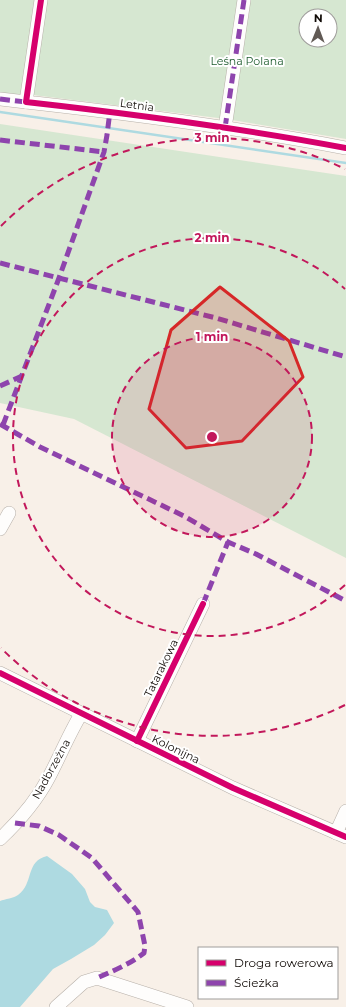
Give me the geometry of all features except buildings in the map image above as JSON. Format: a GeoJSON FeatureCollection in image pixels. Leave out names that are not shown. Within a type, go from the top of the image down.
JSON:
{"type":"FeatureCollection","features":[{"type":"Feature","properties":{"kind":"street"},"geometry":{"type":"LineString","coordinates":[[26,102],[41,0]]}},
{"type":"Feature","properties":{"kind":"street"},"geometry":{"type":"LineString","coordinates":[[225,128],[244,0]]}},
{"type":"Feature","properties":{"kind":"street","name":"Letnia"},"geometry":{"type":"LineString","coordinates":[[0,99],[110,111],[284,136],[346,148]]}},
{"type":"Feature","properties":{"kind":"street"},"geometry":{"type":"LineString","coordinates":[[0,529],[9,513]]}},
{"type":"Feature","properties":{"kind":"street","name":"Tatarakowa"},"geometry":{"type":"LineString","coordinates":[[137,741],[203,604]]}},
{"type":"Feature","properties":{"kind":"street","name":"Kolonijna"},"geometry":{"type":"LineString","coordinates":[[0,673],[233,788],[341,835]]}},
{"type":"Feature","properties":{"kind":"street","name":"Nadbrzeżna"},"geometry":{"type":"LineString","coordinates":[[0,839],[30,807],[49,776],[81,714]]}},
{"type":"Feature","properties":{"kind":"street"},"geometry":{"type":"LineString","coordinates":[[341,835],[346,811]]}},
{"type":"Feature","properties":{"kind":"street"},"geometry":{"type":"LineString","coordinates":[[56,1007],[84,982],[97,978],[187,1007]]}},
{"type":"Feature","properties":{"kind":"highlighted area"},"geometry":{"type":"Polygon","coordinates":[[[220,287],[289,341],[303,377],[242,441],[186,448],[149,409],[171,330],[220,287]]]}},
{"type":"Feature","properties":{"kind":"green space"},"geometry":{"type":"Polygon","coordinates":[[[0,0],[38,0],[24,89],[19,96],[0,94],[0,0]]]}},
{"type":"Feature","properties":{"kind":"green space","name":"Leśna Polana"},"geometry":{"type":"Polygon","coordinates":[[[45,0],[346,0],[346,139],[226,119],[33,95],[45,0]]]}},
{"type":"Feature","properties":{"kind":"green space"},"geometry":{"type":"Polygon","coordinates":[[[0,124],[346,176],[346,558],[74,419],[0,403],[0,124]]]}},
{"type":"Feature","properties":{"kind":"water"},"geometry":{"type":"Polygon","coordinates":[[[47,856],[72,874],[85,889],[90,902],[95,907],[107,910],[114,923],[105,935],[94,945],[53,969],[20,1007],[0,1007],[0,901],[18,895],[26,885],[35,863],[47,856]]]}},
{"type":"Feature","properties":{"kind":"waterway"},"geometry":{"type":"LineString","coordinates":[[0,112],[346,163]]}},
{"type":"Feature","properties":{"kind":"marked path"},"geometry":{"type":"LineString","coordinates":[[225,128],[244,0]]}},
{"type":"Feature","properties":{"kind":"marked path"},"geometry":{"type":"LineString","coordinates":[[0,99],[26,102]]}},
{"type":"Feature","properties":{"kind":"marked path"},"geometry":{"type":"LineString","coordinates":[[3,425],[59,278],[104,152],[110,111]]}},
{"type":"Feature","properties":{"kind":"marked path"},"geometry":{"type":"LineString","coordinates":[[0,140],[104,152]]}},
{"type":"Feature","properties":{"kind":"marked path"},"geometry":{"type":"LineString","coordinates":[[0,263],[216,318],[346,357]]}},
{"type":"Feature","properties":{"kind":"marked path"},"geometry":{"type":"LineString","coordinates":[[0,386],[22,376]]}},
{"type":"Feature","properties":{"kind":"marked path"},"geometry":{"type":"LineString","coordinates":[[0,424],[40,447],[184,516],[228,542],[256,554],[346,601]]}},
{"type":"Feature","properties":{"kind":"marked path"},"geometry":{"type":"LineString","coordinates":[[203,604],[228,542]]}},
{"type":"Feature","properties":{"kind":"marked path"},"geometry":{"type":"LineString","coordinates":[[15,823],[39,826],[59,835],[92,858],[138,912],[145,946],[144,953],[127,964],[97,978]]}},
{"type":"Feature","properties":{"kind":"cycle path"},"geometry":{"type":"LineString","coordinates":[[41,0],[26,102],[186,122],[346,148]]}},
{"type":"Feature","properties":{"kind":"cycle path"},"geometry":{"type":"LineString","coordinates":[[137,741],[203,604]]}},
{"type":"Feature","properties":{"kind":"cycle path"},"geometry":{"type":"LineString","coordinates":[[0,673],[233,788],[346,837]]}}]}
